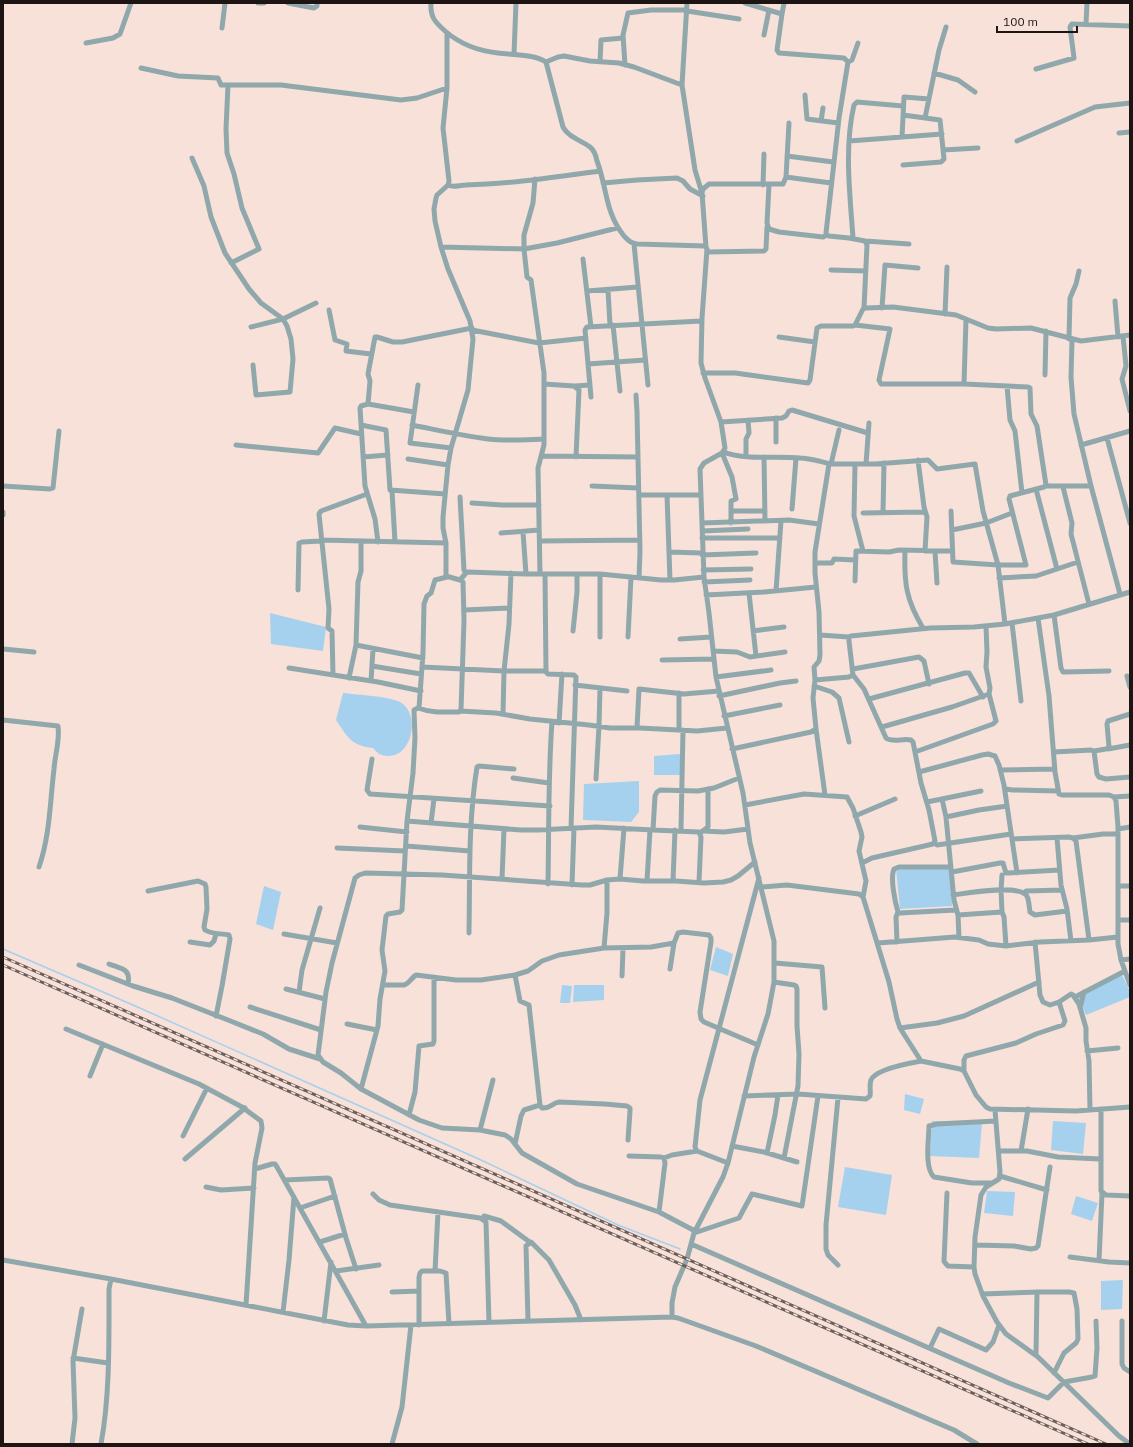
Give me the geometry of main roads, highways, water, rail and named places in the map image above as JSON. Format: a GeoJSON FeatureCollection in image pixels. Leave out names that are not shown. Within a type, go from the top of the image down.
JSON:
{"type":"FeatureCollection","features":[{"type":"Feature","properties":{"kind":"water"},"geometry":{"type":"Polygon","coordinates":[[[270,613],[326,627],[323,651],[271,644],[270,613]]]}},
{"type":"Feature","properties":{"kind":"water"},"geometry":{"type":"Polygon","coordinates":[[[343,693],[392,699],[403,704],[408,710],[412,727],[407,744],[402,750],[396,755],[383,755],[378,753],[373,748],[359,745],[350,739],[336,720],[343,693]]]}},
{"type":"Feature","properties":{"kind":"water"},"geometry":{"type":"Polygon","coordinates":[[[680,754],[680,775],[654,775],[654,756],[680,754]]]}},
{"type":"Feature","properties":{"kind":"water"},"geometry":{"type":"Polygon","coordinates":[[[639,781],[639,812],[631,822],[583,820],[584,784],[639,781]]]}},
{"type":"Feature","properties":{"kind":"water"},"geometry":{"type":"Polygon","coordinates":[[[950,867],[952,906],[900,909],[896,869],[950,867]]]}},
{"type":"Feature","properties":{"kind":"water"},"geometry":{"type":"Polygon","coordinates":[[[264,886],[281,892],[273,930],[256,924],[264,886]]]}},
{"type":"Feature","properties":{"kind":"water"},"geometry":{"type":"Polygon","coordinates":[[[716,947],[733,954],[728,976],[710,970],[716,947]]]}},
{"type":"Feature","properties":{"kind":"water"},"geometry":{"type":"Polygon","coordinates":[[[1120,971],[1130,991],[1130,997],[1086,1015],[1077,996],[1120,971]]]}},
{"type":"Feature","properties":{"kind":"water"},"geometry":{"type":"Polygon","coordinates":[[[562,985],[572,986],[570,1003],[560,1003],[562,985]]]}},
{"type":"Feature","properties":{"kind":"water"},"geometry":{"type":"Polygon","coordinates":[[[574,985],[604,985],[604,1000],[573,1002],[574,985]]]}},
{"type":"Feature","properties":{"kind":"water"},"geometry":{"type":"Polygon","coordinates":[[[905,1094],[924,1099],[920,1114],[904,1110],[905,1094]]]}},
{"type":"Feature","properties":{"kind":"water"},"geometry":{"type":"Polygon","coordinates":[[[932,1121],[982,1123],[979,1158],[930,1156],[932,1121]]]}},
{"type":"Feature","properties":{"kind":"water"},"geometry":{"type":"Polygon","coordinates":[[[1053,1121],[1086,1123],[1083,1154],[1051,1150],[1053,1121]]]}},
{"type":"Feature","properties":{"kind":"water"},"geometry":{"type":"Polygon","coordinates":[[[845,1167],[892,1175],[886,1215],[838,1207],[845,1167]]]}},
{"type":"Feature","properties":{"kind":"water"},"geometry":{"type":"Polygon","coordinates":[[[987,1191],[1015,1192],[1013,1216],[984,1213],[987,1191]]]}},
{"type":"Feature","properties":{"kind":"water"},"geometry":{"type":"Polygon","coordinates":[[[1076,1196],[1098,1203],[1092,1221],[1071,1214],[1076,1196]]]}},
{"type":"Feature","properties":{"kind":"water"},"geometry":{"type":"Polygon","coordinates":[[[1123,1280],[1122,1309],[1101,1310],[1101,1281],[1123,1280]]]}},
{"type":"Feature","properties":{"kind":"waterway"},"geometry":{"type":"LineString","coordinates":[[3,949],[133,1005],[481,1160],[618,1225],[680,1249]]}},
{"type":"Feature","properties":{"kind":"railway"},"geometry":{"type":"LineString","coordinates":[[3,957],[1106,1444]]}},
{"type":"Feature","properties":{"kind":"railway"},"geometry":{"type":"LineString","coordinates":[[3,965],[1088,1444]]}}]}
